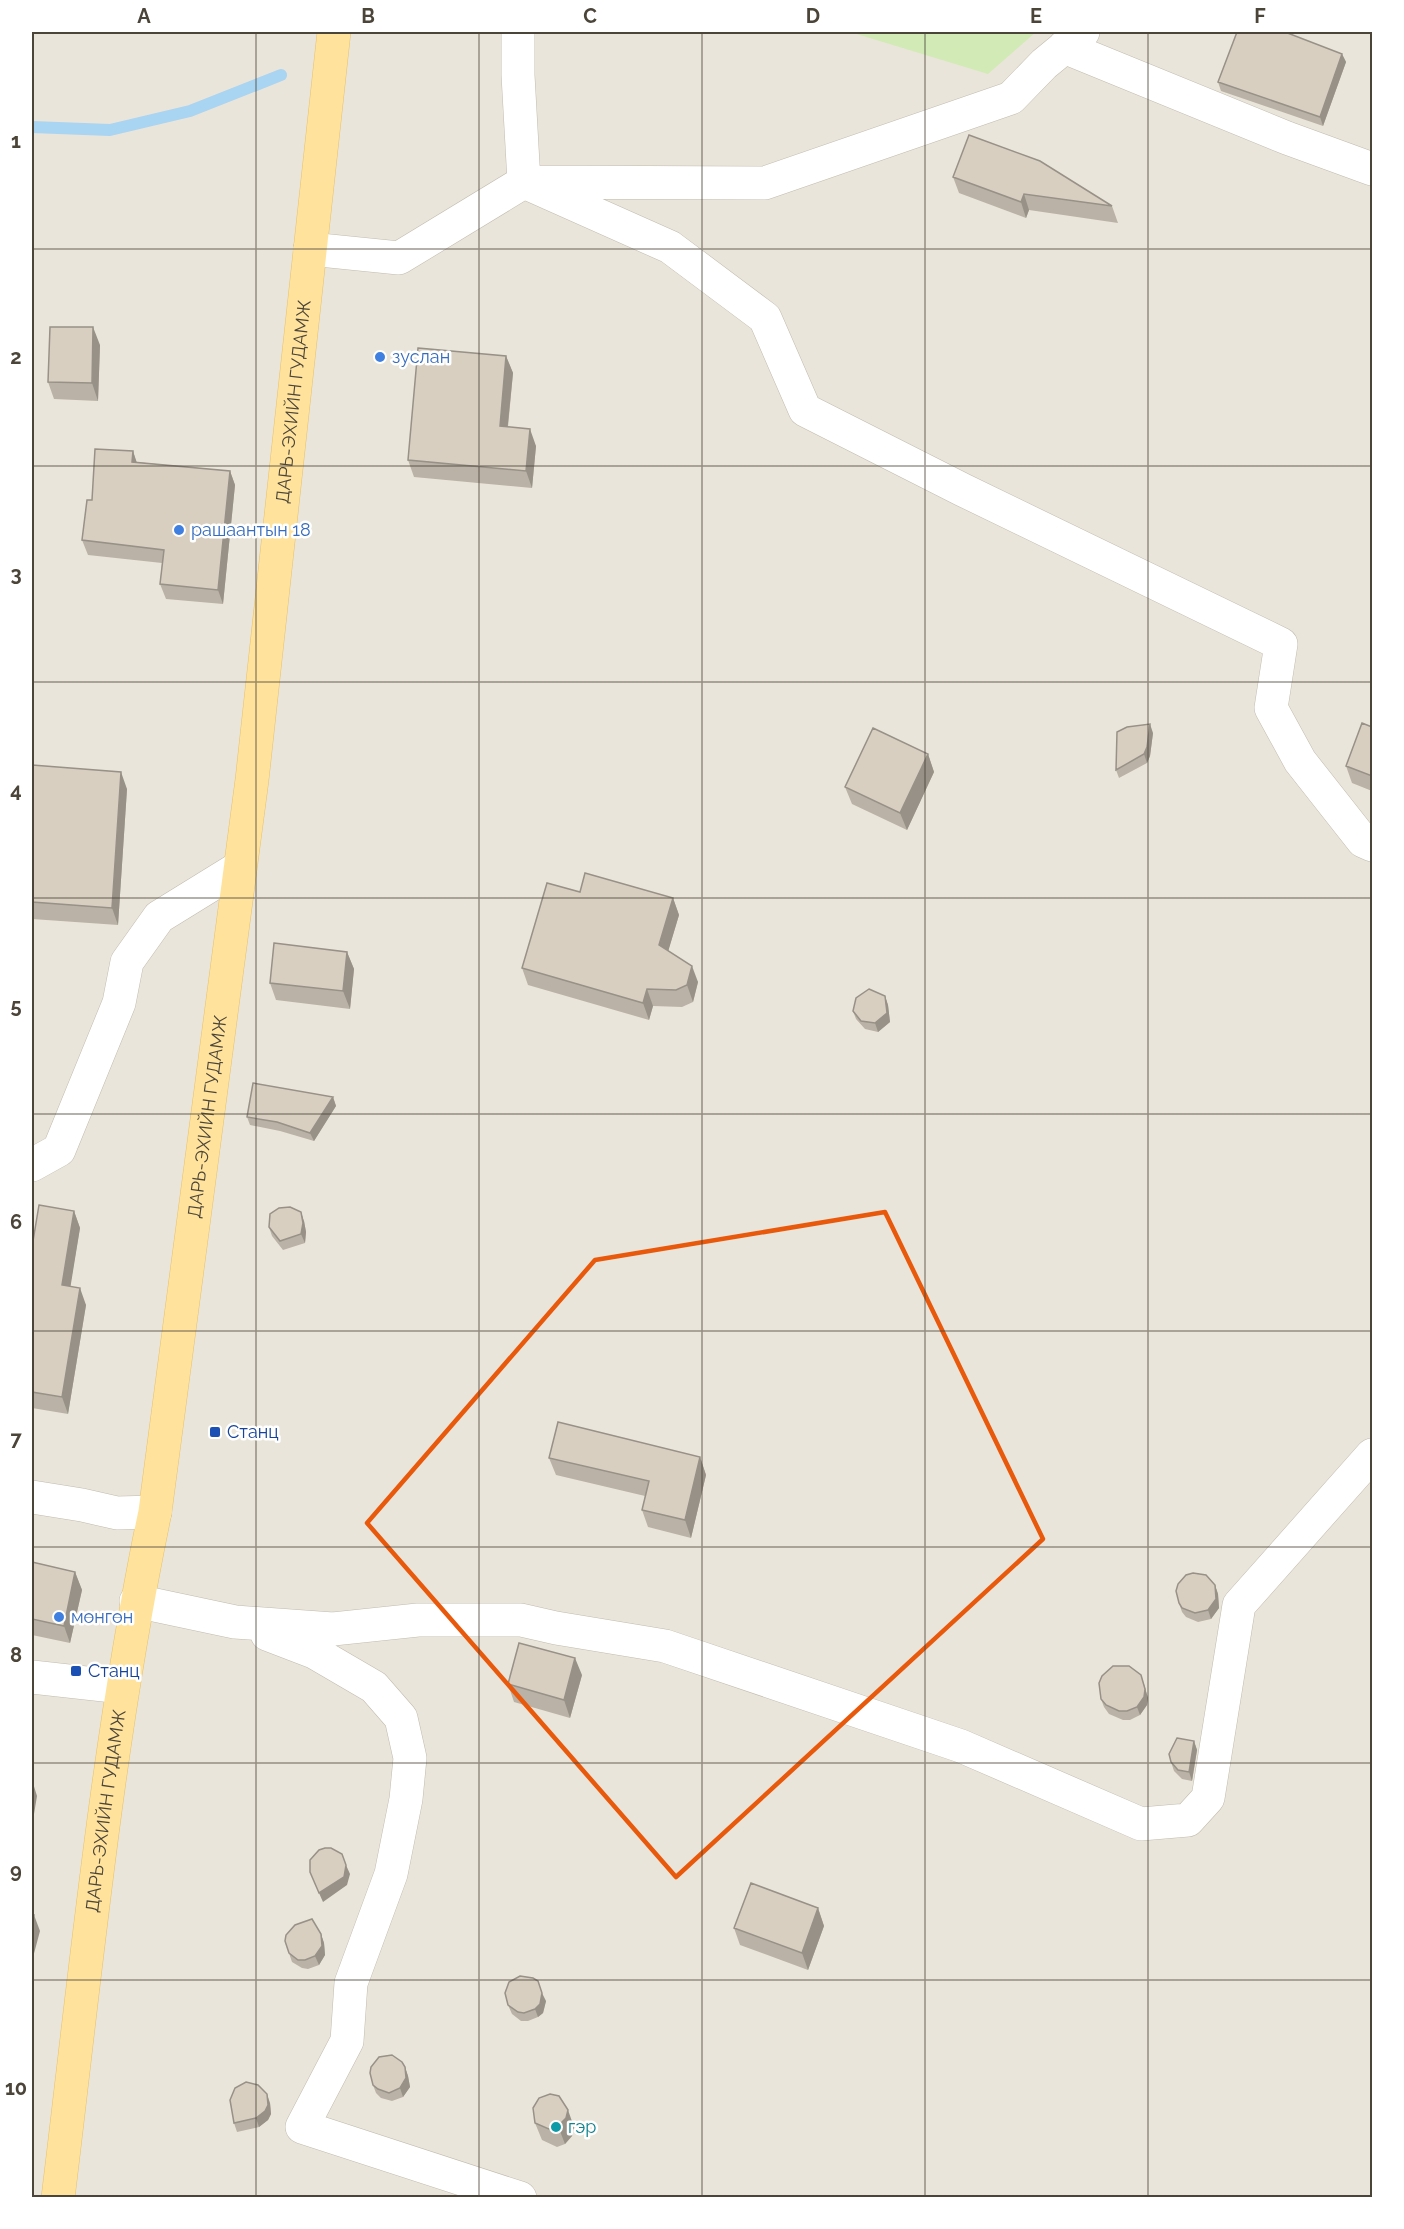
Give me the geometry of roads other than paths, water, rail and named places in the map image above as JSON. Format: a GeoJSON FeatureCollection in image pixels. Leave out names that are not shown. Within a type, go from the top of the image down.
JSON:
{"type":"FeatureCollection","features":[{"type":"Feature","properties":{"kind":"main road","name":"ДАРЬ-ЭХИЙН ГУДАМЖ"},"geometry":{"type":"LineString","coordinates":[[58,2198],[122,1687],[136,1601],[155,1512],[252,780],[334,32]]}},
{"type":"Feature","properties":{"kind":"street"},"geometry":{"type":"LineString","coordinates":[[518,32],[524,182]]}},
{"type":"Feature","properties":{"kind":"street"},"geometry":{"type":"LineString","coordinates":[[310,249],[399,258],[524,182],[765,183],[1011,98],[1044,64],[1074,39],[1287,138],[1372,169]]}},
{"type":"Feature","properties":{"kind":"street"},"geometry":{"type":"LineString","coordinates":[[524,182],[670,247],[765,318],[806,410],[963,490],[1281,644],[1271,708],[1300,761],[1363,841],[1372,845]]}},
{"type":"Feature","properties":{"kind":"street"},"geometry":{"type":"LineString","coordinates":[[32,1165],[59,1149],[119,1003],[127,962],[159,917],[240,867]]}},
{"type":"Feature","properties":{"kind":"street"},"geometry":{"type":"LineString","coordinates":[[136,1601],[235,1622],[333,1629],[418,1620],[520,1620],[665,1646],[961,1746],[1141,1824],[1188,1820],[1208,1798],[1239,1605],[1372,1455]]}},
{"type":"Feature","properties":{"kind":"street"},"geometry":{"type":"LineString","coordinates":[[32,1497],[117,1513],[155,1512]]}},
{"type":"Feature","properties":{"kind":"street"},"geometry":{"type":"LineString","coordinates":[[235,1622],[314,1652],[374,1687],[400,1718],[410,1758],[406,1799],[391,1874],[351,1983],[347,2041],[302,2127],[519,2198]]}},
{"type":"Feature","properties":{"kind":"street"},"geometry":{"type":"LineString","coordinates":[[32,1677],[122,1687]]}},
{"type":"Feature","properties":{"kind":"waterway"},"geometry":{"type":"LineString","coordinates":[[32,127],[110,130],[190,111],[281,75]]}},
{"type":"Feature","properties":{"kind":"place","name":"зуслан"},"geometry":{"type":"Point","coordinates":[380,357]}},
{"type":"Feature","properties":{"kind":"place","name":"рашаантын 18"},"geometry":{"type":"Point","coordinates":[179,530]}},
{"type":"Feature","properties":{"kind":"place","name":"Станц"},"geometry":{"type":"Point","coordinates":[215,1432]}},
{"type":"Feature","properties":{"kind":"place","name":"мөнгөн"},"geometry":{"type":"Point","coordinates":[59,1617]}},
{"type":"Feature","properties":{"kind":"place","name":"Cтанц"},"geometry":{"type":"Point","coordinates":[76,1671]}},
{"type":"Feature","properties":{"kind":"place","name":"гэр"},"geometry":{"type":"Point","coordinates":[556,2127]}}]}
